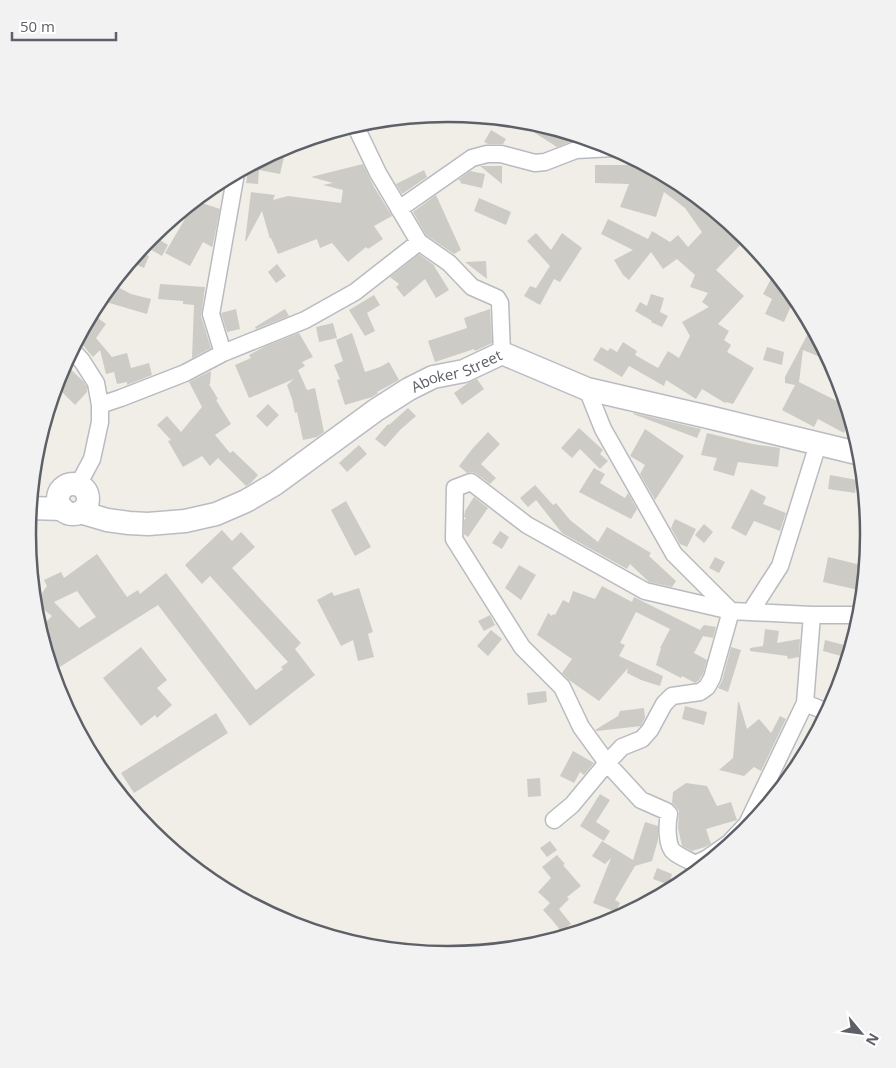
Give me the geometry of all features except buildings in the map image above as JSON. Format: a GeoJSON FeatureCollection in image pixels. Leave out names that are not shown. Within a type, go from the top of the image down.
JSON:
{"type":"FeatureCollection","features":[{"type":"Feature","properties":{"kind":"main road","name":"Aboker Street"},"geometry":{"type":"LineString","coordinates":[[74,499],[107,520],[129,523],[148,524],[216,514],[246,501],[275,484],[376,410],[409,389],[433,377],[464,371],[502,354],[587,389],[852,452]]}},
{"type":"Feature","properties":{"kind":"main road"},"geometry":{"type":"LineString","coordinates":[[37,507],[74,499]]}},
{"type":"Feature","properties":{"kind":"street"},"geometry":{"type":"LineString","coordinates":[[358,132],[378,173],[419,242],[449,263],[472,288],[496,298],[500,303],[502,354]]}},
{"type":"Feature","properties":{"kind":"street"},"geometry":{"type":"LineString","coordinates":[[400,209],[472,158],[487,154],[500,154],[535,163],[545,162],[576,150],[593,149]]}},
{"type":"Feature","properties":{"kind":"street"},"geometry":{"type":"LineString","coordinates":[[223,353],[211,314],[234,182]]}},
{"type":"Feature","properties":{"kind":"street"},"geometry":{"type":"LineString","coordinates":[[100,405],[185,373],[223,353],[305,320],[355,292],[419,242]]}},
{"type":"Feature","properties":{"kind":"street"},"geometry":{"type":"LineString","coordinates":[[74,499],[92,459],[97,443],[100,422],[100,405],[96,383],[77,356]]}},
{"type":"Feature","properties":{"kind":"street"},"geometry":{"type":"LineString","coordinates":[[587,389],[603,429],[674,554],[731,611]]}},
{"type":"Feature","properties":{"kind":"street"},"geometry":{"type":"LineString","coordinates":[[751,611],[780,566],[818,444]]}},
{"type":"Feature","properties":{"kind":"street"},"geometry":{"type":"LineString","coordinates":[[692,866],[672,852],[669,845],[667,822],[669,814],[641,800],[607,763],[581,727],[562,687],[522,647],[454,539],[455,488],[471,482],[527,524],[646,591],[731,611],[852,615]]}},
{"type":"Feature","properties":{"kind":"street"},"geometry":{"type":"LineString","coordinates":[[554,820],[572,805],[622,748],[642,739],[650,730],[664,704],[672,696],[700,692],[707,687],[712,678],[731,611]]}},
{"type":"Feature","properties":{"kind":"street"},"geometry":{"type":"LineString","coordinates":[[756,807],[805,703],[812,615]]}},
{"type":"Feature","properties":{"kind":"street"},"geometry":{"type":"LineString","coordinates":[[805,703],[820,709]]}}]}
